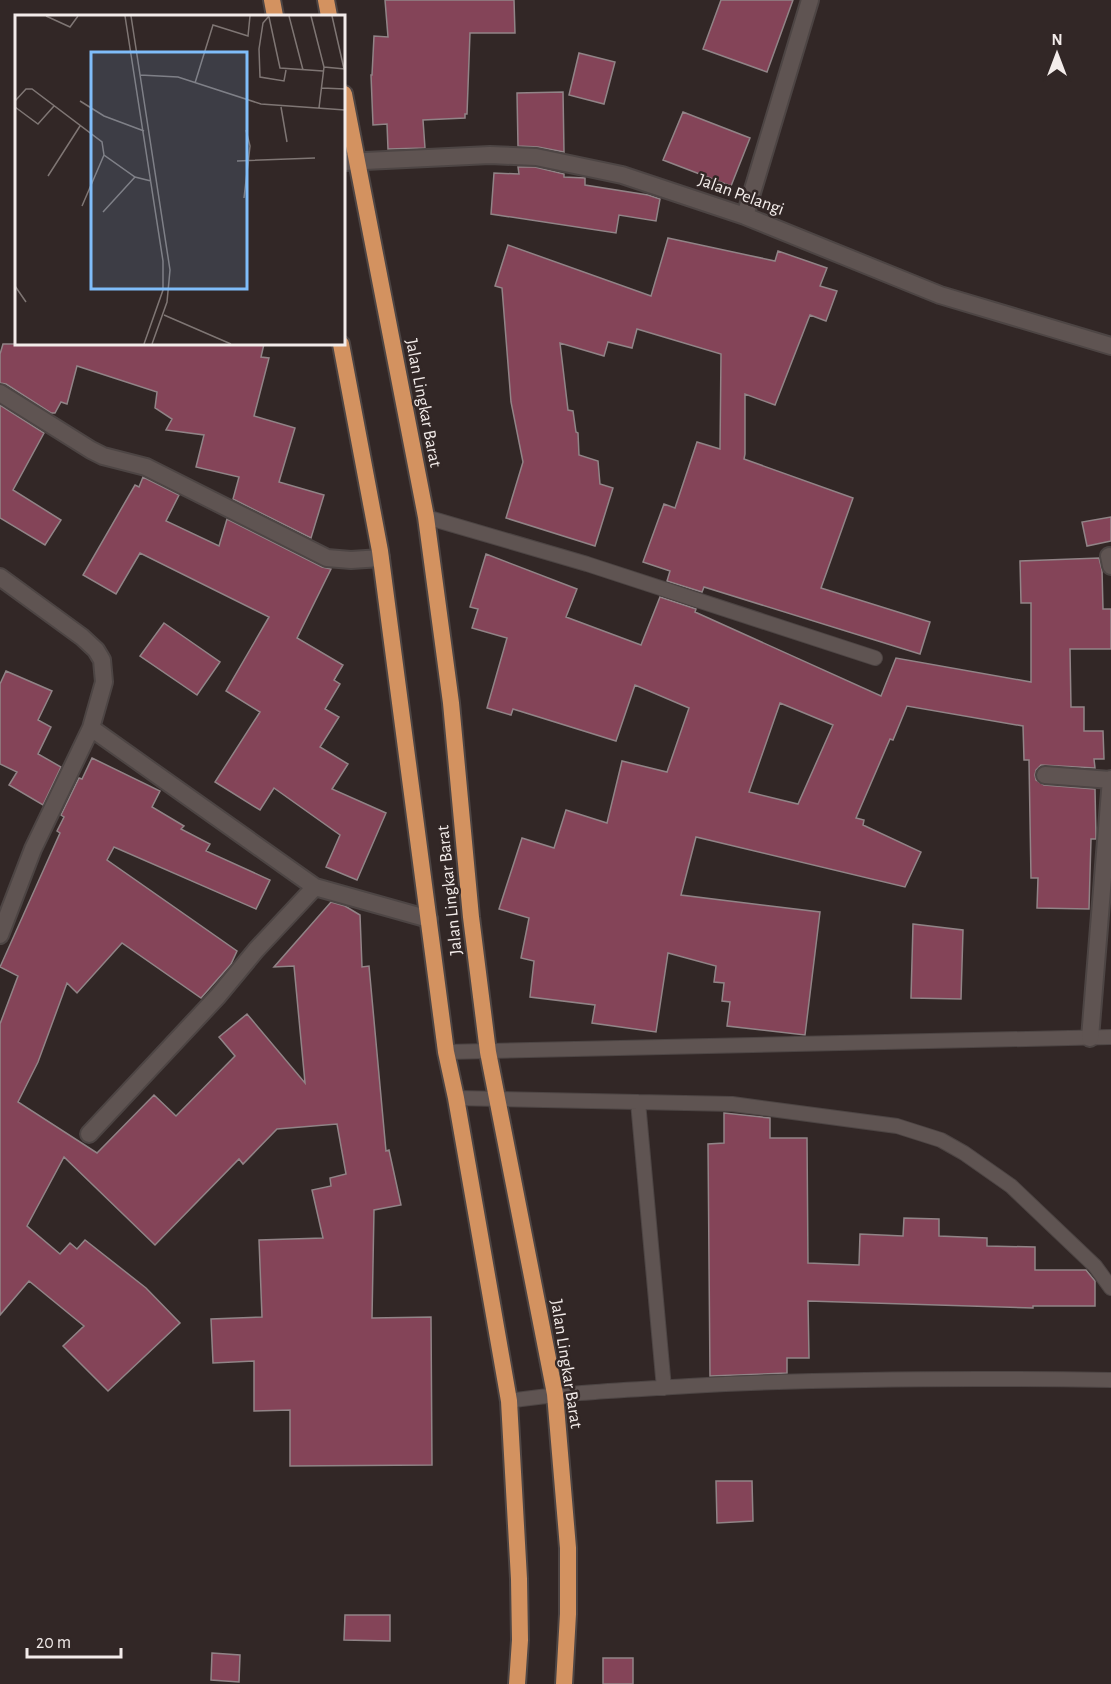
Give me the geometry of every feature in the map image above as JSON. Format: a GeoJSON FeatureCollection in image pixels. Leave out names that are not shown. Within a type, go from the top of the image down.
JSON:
{"type":"FeatureCollection","features":[{"type":"Feature","properties":{"kind":"highway"},"geometry":{"type":"LineString","coordinates":[[272,0],[274,15]]}},
{"type":"Feature","properties":{"kind":"highway"},"geometry":{"type":"LineString","coordinates":[[326,0],[329,15]]}},
{"type":"Feature","properties":{"kind":"highway","name":"Jalan Lingkar Barat"},"geometry":{"type":"LineString","coordinates":[[345,105],[350,162],[426,517],[451,703],[471,917],[488,1052],[555,1394],[568,1548],[568,1614],[564,1684]]}},
{"type":"Feature","properties":{"kind":"highway","name":"Jalan Lingkar Barat"},"geometry":{"type":"LineString","coordinates":[[341,345],[381,558],[447,1052],[509,1401],[519,1579],[520,1640],[517,1684]]}},
{"type":"Feature","properties":{"kind":"street"},"geometry":{"type":"LineString","coordinates":[[745,216],[810,0]]}},
{"type":"Feature","properties":{"kind":"street","name":"Jalan Pelangi"},"geometry":{"type":"LineString","coordinates":[[350,162],[490,155],[536,157],[622,175],[745,216],[940,296],[1111,346]]}},
{"type":"Feature","properties":{"kind":"street"},"geometry":{"type":"LineString","coordinates":[[0,393],[91,450],[103,456],[146,467],[327,558],[351,560],[381,558]]}},
{"type":"Feature","properties":{"kind":"street"},"geometry":{"type":"LineString","coordinates":[[0,577],[82,637],[96,650],[102,660],[104,682],[91,728],[33,849],[0,935]]}},
{"type":"Feature","properties":{"kind":"street"},"geometry":{"type":"LineString","coordinates":[[91,728],[315,887],[429,919]]}},
{"type":"Feature","properties":{"kind":"street"},"geometry":{"type":"LineString","coordinates":[[1045,775],[1111,779],[1090,1038]]}},
{"type":"Feature","properties":{"kind":"street"},"geometry":{"type":"LineString","coordinates":[[89,1134],[218,996],[256,950],[315,887]]}},
{"type":"Feature","properties":{"kind":"lane"},"geometry":{"type":"LineString","coordinates":[[426,517],[587,564],[875,658]]}},
{"type":"Feature","properties":{"kind":"lane"},"geometry":{"type":"LineString","coordinates":[[447,1052],[1111,1037]]}},
{"type":"Feature","properties":{"kind":"lane"},"geometry":{"type":"LineString","coordinates":[[456,1098],[732,1104],[897,1126],[941,1140],[1011,1186],[1095,1266],[1111,1288]]}},
{"type":"Feature","properties":{"kind":"lane"},"geometry":{"type":"LineString","coordinates":[[638,1102],[664,1388]]}},
{"type":"Feature","properties":{"kind":"lane"},"geometry":{"type":"LineString","coordinates":[[509,1401],[555,1394],[756,1383],[1001,1378],[1111,1380]]}},
{"type":"Feature","properties":{"kind":"building"},"geometry":{"type":"Polygon","coordinates":[[[385,0],[514,0],[515,33],[470,33],[467,114],[465,118],[423,120],[425,148],[388,149],[387,124],[373,125],[371,75],[374,36],[388,37],[385,0]]]}},
{"type":"Feature","properties":{"kind":"building"},"geometry":{"type":"Polygon","coordinates":[[[721,0],[793,0],[767,72],[703,49],[721,0]]]}},
{"type":"Feature","properties":{"kind":"building"},"geometry":{"type":"Polygon","coordinates":[[[579,53],[615,62],[604,104],[569,95],[579,53]]]}},
{"type":"Feature","properties":{"kind":"building"},"geometry":{"type":"Polygon","coordinates":[[[563,92],[564,152],[518,146],[517,93],[563,92]]]}},
{"type":"Feature","properties":{"kind":"building"},"geometry":{"type":"Polygon","coordinates":[[[683,112],[750,138],[731,186],[663,160],[683,112]]]}},
{"type":"Feature","properties":{"kind":"building"},"geometry":{"type":"Polygon","coordinates":[[[518,167],[535,167],[564,174],[564,177],[585,178],[585,185],[660,199],[656,221],[619,215],[616,233],[491,214],[494,173],[519,174],[518,167]]]}},
{"type":"Feature","properties":{"kind":"building"},"geometry":{"type":"Polygon","coordinates":[[[668,238],[775,261],[778,251],[827,268],[820,286],[837,291],[826,321],[810,315],[775,405],[745,394],[744,459],[853,498],[821,588],[930,622],[920,654],[704,587],[702,592],[667,581],[670,571],[643,562],[664,504],[675,508],[697,442],[720,449],[721,354],[637,329],[632,348],[608,342],[604,356],[560,343],[568,410],[573,411],[578,433],[579,455],[598,461],[600,484],[613,488],[595,546],[506,518],[523,462],[511,402],[502,288],[495,286],[508,245],[651,296],[668,238]]]}},
{"type":"Feature","properties":{"kind":"building"},"geometry":{"type":"Polygon","coordinates":[[[3,344],[264,345],[261,357],[269,358],[254,416],[295,428],[279,482],[324,495],[311,538],[233,499],[239,477],[196,467],[204,435],[166,430],[172,419],[155,408],[157,392],[77,366],[67,404],[61,402],[55,413],[51,413],[6,384],[0,383],[0,354],[3,344]]]}},
{"type":"Feature","properties":{"kind":"building"},"geometry":{"type":"Polygon","coordinates":[[[0,405],[44,433],[13,490],[61,520],[45,545],[0,518],[0,405]]]}},
{"type":"Feature","properties":{"kind":"building"},"geometry":{"type":"Polygon","coordinates":[[[143,477],[179,495],[166,521],[219,546],[227,519],[322,567],[331,569],[297,638],[343,665],[334,680],[340,684],[325,709],[339,717],[320,747],[348,764],[332,789],[386,813],[357,880],[326,867],[340,835],[274,788],[260,810],[215,782],[260,712],[226,691],[269,617],[140,553],[116,594],[83,575],[135,485],[139,487],[143,477]]]}},
{"type":"Feature","properties":{"kind":"building"},"geometry":{"type":"Polygon","coordinates":[[[1111,517],[1111,541],[1087,546],[1082,522],[1111,517]]]}},
{"type":"Feature","properties":{"kind":"building"},"geometry":{"type":"Polygon","coordinates":[[[486,554],[577,589],[566,617],[641,645],[660,597],[696,609],[695,612],[881,696],[896,658],[1031,682],[1031,603],[1021,603],[1020,561],[1099,558],[1102,570],[1103,609],[1111,609],[1111,649],[1070,649],[1071,707],[1084,707],[1084,731],[1103,731],[1104,759],[1094,759],[1095,768],[1041,765],[1035,775],[1036,780],[1044,785],[1095,789],[1096,839],[1091,839],[1089,909],[1037,908],[1038,878],[1031,878],[1029,760],[1024,760],[1023,726],[907,706],[856,818],[864,820],[863,825],[921,852],[905,887],[696,837],[681,895],[820,912],[805,1035],[727,1026],[730,1002],[722,1001],[724,983],[714,982],[716,966],[668,953],[656,1032],[592,1023],[595,1005],[530,997],[534,961],[521,958],[529,918],[499,909],[522,838],[554,848],[566,810],[607,823],[622,761],[667,772],[689,708],[635,685],[616,741],[513,709],[511,715],[487,708],[507,638],[472,628],[478,609],[470,607],[486,554]],[[780,703],[749,792],[798,804],[833,725],[780,703]]]}},
{"type":"Feature","properties":{"kind":"building"},"geometry":{"type":"Polygon","coordinates":[[[164,623],[220,662],[197,695],[140,656],[164,623]]]}},
{"type":"Feature","properties":{"kind":"building"},"geometry":{"type":"Polygon","coordinates":[[[6,671],[52,691],[38,720],[51,727],[38,754],[61,767],[43,805],[9,785],[17,772],[0,764],[0,684],[6,671]]]}},
{"type":"Feature","properties":{"kind":"building"},"geometry":{"type":"Polygon","coordinates":[[[92,758],[160,791],[152,807],[184,826],[181,829],[210,844],[206,851],[270,880],[256,909],[114,847],[107,860],[237,951],[231,964],[201,998],[122,943],[77,993],[67,983],[38,1062],[18,1102],[97,1153],[154,1095],[176,1116],[235,1056],[219,1037],[247,1014],[305,1083],[294,966],[274,967],[331,902],[345,906],[360,915],[362,967],[369,966],[386,1151],[389,1150],[401,1205],[374,1210],[372,1318],[431,1317],[432,1465],[290,1466],[290,1410],[254,1411],[254,1361],[213,1363],[211,1319],[262,1317],[259,1240],[323,1238],[312,1190],[331,1186],[330,1178],[346,1174],[337,1124],[277,1129],[243,1164],[239,1159],[155,1245],[64,1157],[27,1226],[60,1254],[70,1243],[77,1249],[85,1240],[146,1288],[180,1323],[108,1391],[63,1346],[84,1326],[29,1281],[0,1315],[0,1024],[18,976],[0,967],[60,833],[57,831],[64,817],[61,815],[79,778],[82,779],[92,758]]]}},
{"type":"Feature","properties":{"kind":"building"},"geometry":{"type":"Polygon","coordinates":[[[913,924],[963,930],[961,999],[911,998],[913,924]]]}},
{"type":"Feature","properties":{"kind":"building"},"geometry":{"type":"Polygon","coordinates":[[[724,1113],[770,1118],[770,1138],[807,1138],[808,1263],[859,1265],[860,1234],[903,1236],[904,1218],[939,1219],[939,1236],[987,1238],[987,1246],[1035,1247],[1035,1270],[1086,1270],[1095,1281],[1095,1306],[1033,1306],[1033,1308],[808,1301],[809,1358],[787,1358],[787,1373],[710,1376],[708,1144],[724,1143],[724,1113]]]}},
{"type":"Feature","properties":{"kind":"building"},"geometry":{"type":"Polygon","coordinates":[[[716,1481],[752,1481],[753,1521],[717,1523],[716,1481]]]}},
{"type":"Feature","properties":{"kind":"building"},"geometry":{"type":"Polygon","coordinates":[[[345,1615],[390,1615],[390,1641],[344,1640],[345,1615]]]}},
{"type":"Feature","properties":{"kind":"building"},"geometry":{"type":"Polygon","coordinates":[[[212,1653],[240,1655],[239,1682],[211,1680],[212,1653]]]}},
{"type":"Feature","properties":{"kind":"building"},"geometry":{"type":"Polygon","coordinates":[[[603,1658],[633,1658],[633,1684],[603,1684],[603,1658]]]}}]}
